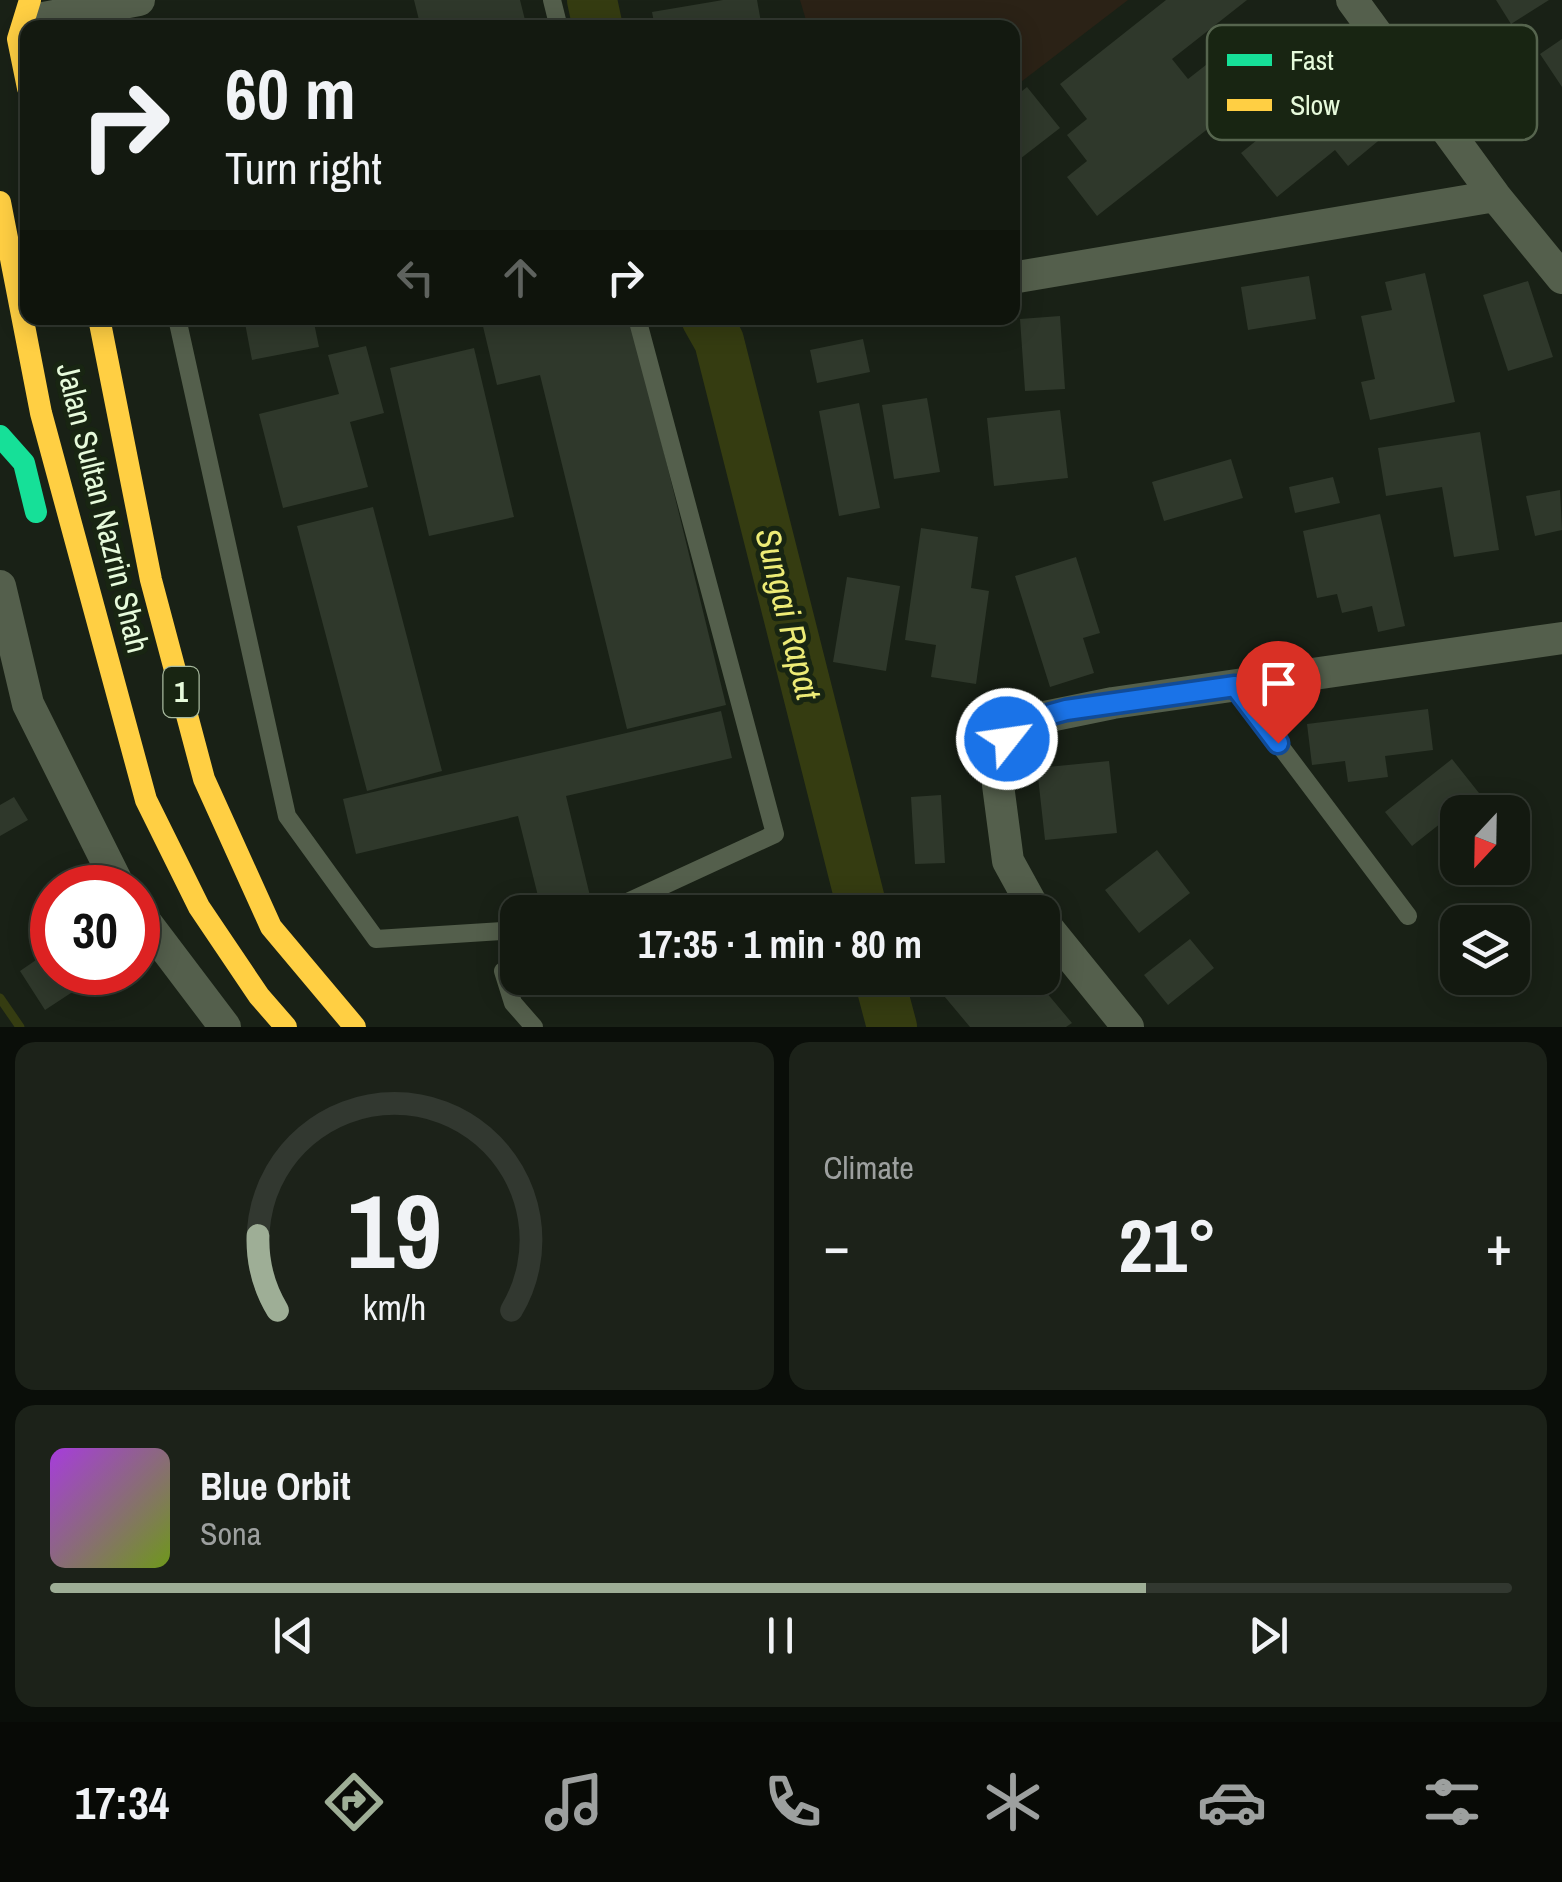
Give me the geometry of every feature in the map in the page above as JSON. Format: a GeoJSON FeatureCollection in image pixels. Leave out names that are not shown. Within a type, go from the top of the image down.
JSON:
{"type":"FeatureCollection","features":[{"type":"Feature","properties":{"kind":"highway","name":"Jalan Sultan Nazrin Shah"},"geometry":{"type":"LineString","coordinates":[[0,202],[20,284]]}},
{"type":"Feature","properties":{"kind":"highway"},"geometry":{"type":"LineString","coordinates":[[0,259],[7,235]]}},
{"type":"Feature","properties":{"kind":"highway","name":"Jalan Sultan Nazrin Shah"},"geometry":{"type":"LineString","coordinates":[[31,325],[146,800],[199,907],[258,996],[286,1027]]}},
{"type":"Feature","properties":{"kind":"highway","name":"Jalan Sultan Nazrin Shah"},"geometry":{"type":"LineString","coordinates":[[100,325],[151,580],[204,779],[272,927],[355,1027]]}},
{"type":"Feature","properties":{"kind":"highway"},"geometry":{"type":"LineString","coordinates":[[0,436],[24,463],[40,531]]}},
{"type":"Feature","properties":{"kind":"highway"},"geometry":{"type":"LineString","coordinates":[[102,450],[129,560],[151,580]]}},
{"type":"Feature","properties":{"kind":"highway"},"geometry":{"type":"LineString","coordinates":[[74,620],[146,800]]}},
{"type":"Feature","properties":{"kind":"street"},"geometry":{"type":"LineString","coordinates":[[1352,0],[1370,25]]}},
{"type":"Feature","properties":{"kind":"street"},"geometry":{"type":"LineString","coordinates":[[36,12],[118,9]]}},
{"type":"Feature","properties":{"kind":"street"},"geometry":{"type":"LineString","coordinates":[[1454,140],[1562,278]]}},
{"type":"Feature","properties":{"kind":"street"},"geometry":{"type":"LineString","coordinates":[[1020,277],[1495,196]]}},
{"type":"Feature","properties":{"kind":"street"},"geometry":{"type":"LineString","coordinates":[[0,586],[28,704],[108,865]]}},
{"type":"Feature","properties":{"kind":"street"},"geometry":{"type":"LineString","coordinates":[[1027,895],[1008,860],[998,784],[999,759],[1007,739],[1030,720],[1066,710],[1562,638]]}},
{"type":"Feature","properties":{"kind":"street"},"geometry":{"type":"LineString","coordinates":[[160,941],[225,1027]]}},
{"type":"Feature","properties":{"kind":"street"},"geometry":{"type":"LineString","coordinates":[[1060,943],[1128,1027]]}},
{"type":"Feature","properties":{"kind":"lane"},"geometry":{"type":"LineString","coordinates":[[179,325],[286,816],[376,939],[500,931]]}},
{"type":"Feature","properties":{"kind":"lane"},"geometry":{"type":"LineString","coordinates":[[639,325],[775,834],[643,895]]}},
{"type":"Feature","properties":{"kind":"lane"},"geometry":{"type":"LineString","coordinates":[[1235,686],[1408,916]]}},
{"type":"Feature","properties":{"kind":"lane"},"geometry":{"type":"LineString","coordinates":[[510,995],[534,1027]]}},
{"type":"Feature","properties":{"kind":"shaded area"},"geometry":{"type":"Polygon","coordinates":[[[800,0],[1128,0],[1020,83],[1020,20],[806,20],[800,0]]]}},
{"type":"Feature","properties":{"kind":"building"},"geometry":{"type":"Polygon","coordinates":[[[414,0],[520,0],[525,20],[419,20],[414,0]]]}},
{"type":"Feature","properties":{"kind":"building"},"geometry":{"type":"Polygon","coordinates":[[[723,0],[757,0],[761,20],[654,20],[652,12],[723,0]]]}},
{"type":"Feature","properties":{"kind":"building"},"geometry":{"type":"Polygon","coordinates":[[[1166,0],[1247,0],[1215,25],[1207,25],[1207,31],[1172,59],[1188,79],[1207,64],[1207,129],[1097,216],[1067,177],[1087,161],[1067,135],[1087,119],[1060,84],[1166,0]]]}},
{"type":"Feature","properties":{"kind":"building"},"geometry":{"type":"Polygon","coordinates":[[[1496,0],[1549,0],[1511,24],[1496,0]]]}},
{"type":"Feature","properties":{"kind":"building"},"geometry":{"type":"Polygon","coordinates":[[[1562,39],[1562,87],[1540,54],[1562,39]]]}},
{"type":"Feature","properties":{"kind":"building"},"geometry":{"type":"Polygon","coordinates":[[[1027,87],[1060,128],[1020,159],[1020,93],[1027,87]]]}},
{"type":"Feature","properties":{"kind":"building"},"geometry":{"type":"Polygon","coordinates":[[[1257,140],[1379,140],[1348,166],[1335,150],[1277,197],[1241,153],[1257,140]]]}},
{"type":"Feature","properties":{"kind":"building"},"geometry":{"type":"Polygon","coordinates":[[[1425,273],[1455,402],[1370,420],[1361,382],[1375,379],[1361,316],[1392,310],[1385,282],[1425,273]]]}},
{"type":"Feature","properties":{"kind":"building"},"geometry":{"type":"Polygon","coordinates":[[[1309,276],[1316,319],[1248,330],[1241,287],[1309,276]]]}},
{"type":"Feature","properties":{"kind":"building"},"geometry":{"type":"Polygon","coordinates":[[[1528,281],[1553,357],[1508,371],[1483,295],[1528,281]]]}},
{"type":"Feature","properties":{"kind":"building"},"geometry":{"type":"Polygon","coordinates":[[[1060,316],[1065,389],[1025,391],[1020,319],[1060,316]]]}},
{"type":"Feature","properties":{"kind":"building"},"geometry":{"type":"Polygon","coordinates":[[[245,325],[314,325],[319,347],[252,360],[245,325]]]}},
{"type":"Feature","properties":{"kind":"building"},"geometry":{"type":"Polygon","coordinates":[[[483,325],[633,325],[726,705],[627,729],[540,375],[497,385],[483,325]]]}},
{"type":"Feature","properties":{"kind":"building"},"geometry":{"type":"Polygon","coordinates":[[[863,339],[870,372],[817,383],[810,350],[863,339]]]}},
{"type":"Feature","properties":{"kind":"building"},"geometry":{"type":"Polygon","coordinates":[[[366,346],[384,413],[350,422],[368,487],[283,508],[259,414],[339,394],[328,355],[366,346]]]}},
{"type":"Feature","properties":{"kind":"building"},"geometry":{"type":"Polygon","coordinates":[[[474,348],[514,517],[429,536],[390,368],[474,348]]]}},
{"type":"Feature","properties":{"kind":"building"},"geometry":{"type":"Polygon","coordinates":[[[927,398],[940,472],[894,479],[882,405],[927,398]]]}},
{"type":"Feature","properties":{"kind":"building"},"geometry":{"type":"Polygon","coordinates":[[[859,403],[880,508],[839,516],[819,411],[859,403]]]}},
{"type":"Feature","properties":{"kind":"building"},"geometry":{"type":"Polygon","coordinates":[[[1060,410],[1068,478],[994,486],[987,418],[1060,410]]]}},
{"type":"Feature","properties":{"kind":"building"},"geometry":{"type":"Polygon","coordinates":[[[1480,432],[1499,550],[1454,557],[1442,487],[1386,496],[1378,448],[1480,432]]]}},
{"type":"Feature","properties":{"kind":"building"},"geometry":{"type":"Polygon","coordinates":[[[1231,459],[1243,498],[1164,521],[1152,482],[1231,459]]]}},
{"type":"Feature","properties":{"kind":"building"},"geometry":{"type":"Polygon","coordinates":[[[1333,477],[1340,503],[1295,513],[1289,487],[1333,477]]]}},
{"type":"Feature","properties":{"kind":"building"},"geometry":{"type":"Polygon","coordinates":[[[1560,490],[1562,530],[1535,536],[1526,496],[1560,490]]]}},
{"type":"Feature","properties":{"kind":"building"},"geometry":{"type":"Polygon","coordinates":[[[373,507],[442,771],[367,791],[297,526],[373,507]]]}},
{"type":"Feature","properties":{"kind":"building"},"geometry":{"type":"Polygon","coordinates":[[[1380,514],[1405,626],[1378,632],[1372,606],[1342,613],[1337,594],[1317,598],[1303,531],[1380,514]]]}},
{"type":"Feature","properties":{"kind":"building"},"geometry":{"type":"Polygon","coordinates":[[[921,528],[978,537],[971,588],[989,591],[976,684],[931,677],[936,645],[905,640],[921,528]]]}},
{"type":"Feature","properties":{"kind":"building"},"geometry":{"type":"Polygon","coordinates":[[[1076,557],[1100,633],[1083,638],[1094,673],[1050,687],[1015,576],[1076,557]]]}},
{"type":"Feature","properties":{"kind":"building"},"geometry":{"type":"Polygon","coordinates":[[[847,577],[900,586],[886,671],[833,662],[847,577]]]}},
{"type":"Feature","properties":{"kind":"building"},"geometry":{"type":"Polygon","coordinates":[[[1428,709],[1433,750],[1385,756],[1388,777],[1348,782],[1345,761],[1312,765],[1307,724],[1428,709]]]}},
{"type":"Feature","properties":{"kind":"building"},"geometry":{"type":"Polygon","coordinates":[[[721,711],[732,758],[566,796],[590,895],[538,895],[518,816],[356,854],[343,799],[721,711]]]}},
{"type":"Feature","properties":{"kind":"building"},"geometry":{"type":"Polygon","coordinates":[[[1452,759],[1479,793],[1440,795],[1440,824],[1412,846],[1385,812],[1452,759]]]}},
{"type":"Feature","properties":{"kind":"building"},"geometry":{"type":"Polygon","coordinates":[[[1109,761],[1117,833],[1045,840],[1037,768],[1109,761]]]}},
{"type":"Feature","properties":{"kind":"building"},"geometry":{"type":"Polygon","coordinates":[[[941,795],[945,863],[915,864],[911,797],[941,795]]]}},
{"type":"Feature","properties":{"kind":"building"},"geometry":{"type":"Polygon","coordinates":[[[14,797],[28,820],[0,836],[0,805],[14,797]]]}},
{"type":"Feature","properties":{"kind":"building"},"geometry":{"type":"Polygon","coordinates":[[[1157,850],[1190,893],[1139,933],[1105,890],[1157,850]]]}},
{"type":"Feature","properties":{"kind":"building"},"geometry":{"type":"Polygon","coordinates":[[[1190,939],[1214,968],[1168,1005],[1144,975],[1190,939]]]}},
{"type":"Feature","properties":{"kind":"building"},"geometry":{"type":"Polygon","coordinates":[[[30,964],[30,987],[20,971],[30,964]]]}},
{"type":"Feature","properties":{"kind":"building"},"geometry":{"type":"Polygon","coordinates":[[[35,995],[68,995],[45,1010],[35,995]]]}},
{"type":"Feature","properties":{"kind":"building"},"geometry":{"type":"Polygon","coordinates":[[[943,995],[1049,995],[1072,1023],[1066,1027],[970,1027],[943,995]]]}},
{"type":"Feature","properties":{"kind":"waterway","name":"Sungai Rapat"},"geometry":{"type":"LineString","coordinates":[[592,0],[596,20]]}},
{"type":"Feature","properties":{"kind":"waterway","name":"Sungai Rapat"},"geometry":{"type":"LineString","coordinates":[[710,325],[719,341],[859,895]]}},
{"type":"Feature","properties":{"kind":"waterway","name":"Sungai Rapat"},"geometry":{"type":"LineString","coordinates":[[884,995],[892,1027]]}},
{"type":"Feature","properties":{"kind":"waterway"},"geometry":{"type":"LineString","coordinates":[[0,998],[20,1027]]}},
{"type":"Feature","properties":{"kind":"traffic: fast"},"geometry":{"type":"LineString","coordinates":[[0,436],[24,463],[36,512]]}},
{"type":"Feature","properties":{"kind":"traffic: slow"},"geometry":{"type":"LineString","coordinates":[[24,20],[30,0]]}},
{"type":"Feature","properties":{"kind":"traffic: slow"},"geometry":{"type":"LineString","coordinates":[[20,32],[20,49]]}},
{"type":"Feature","properties":{"kind":"traffic: slow"},"geometry":{"type":"LineString","coordinates":[[0,202],[20,305]]}},
{"type":"Feature","properties":{"kind":"traffic: slow"},"geometry":{"type":"LineString","coordinates":[[24,325],[41,413],[146,800],[199,907],[259,996],[286,1027]]}},
{"type":"Feature","properties":{"kind":"traffic: slow"},"geometry":{"type":"LineString","coordinates":[[100,325],[151,580],[204,779],[271,927],[355,1027]]}},
{"type":"Feature","properties":{"kind":"route"},"geometry":{"type":"LineString","coordinates":[[1007,739],[1030,720],[1066,710],[1235,686],[1278,743]]}}]}
